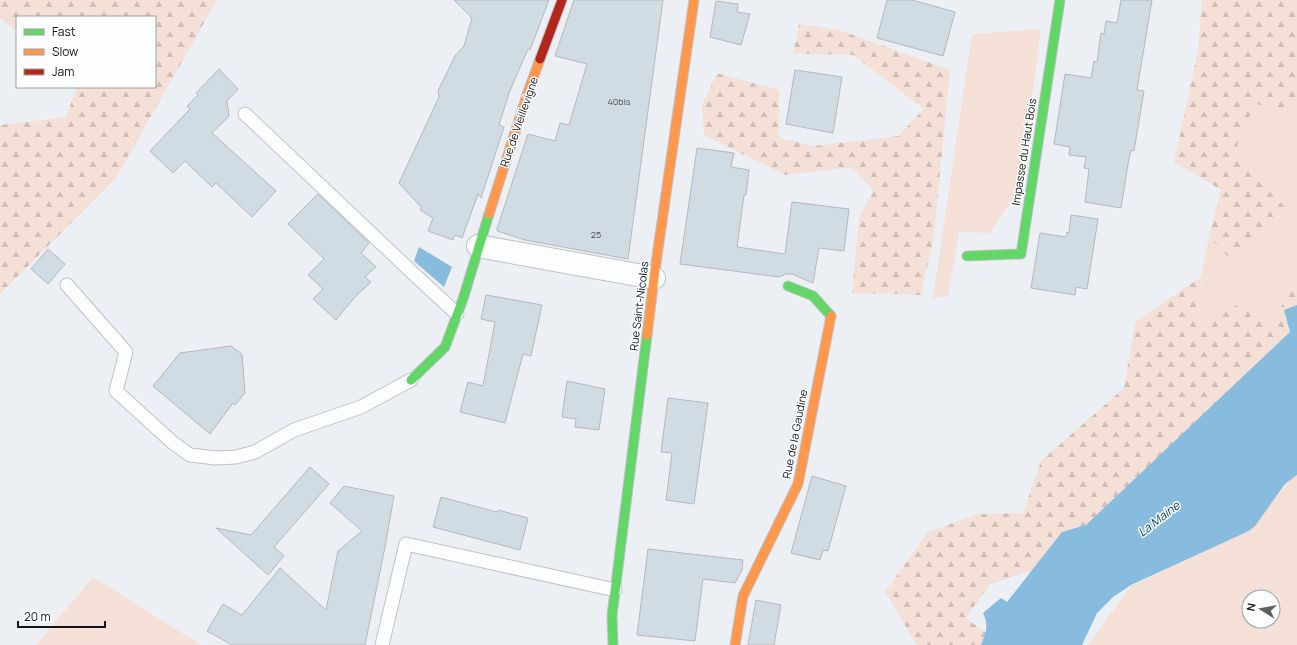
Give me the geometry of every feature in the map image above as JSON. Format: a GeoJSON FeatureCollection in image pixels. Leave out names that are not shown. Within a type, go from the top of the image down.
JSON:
{"type":"FeatureCollection","features":[{"type":"Feature","properties":{"kind":"street","name":"Rue de Vieillevigne"},"geometry":{"type":"LineString","coordinates":[[411,380],[445,347],[463,299],[478,246],[528,92],[562,0]]}},
{"type":"Feature","properties":{"kind":"street","name":"Rue Saint-Nicolas"},"geometry":{"type":"LineString","coordinates":[[613,645],[612,616],[654,278],[694,0]]}},
{"type":"Feature","properties":{"kind":"street","name":"Impasse du Haut Bois"},"geometry":{"type":"LineString","coordinates":[[967,256],[1021,254],[1060,0]]}},
{"type":"Feature","properties":{"kind":"street"},"geometry":{"type":"LineString","coordinates":[[478,246],[654,278]]}},
{"type":"Feature","properties":{"kind":"street","name":"Rue de la Gaudine"},"geometry":{"type":"LineString","coordinates":[[735,645],[743,596],[798,484],[830,316],[813,296],[788,286]]}},
{"type":"Feature","properties":{"kind":"street","name":"Rue Saint-Nicolas"},"geometry":{"type":"LineString","coordinates":[[605,631],[612,616]]}},
{"type":"Feature","properties":{"kind":"lane"},"geometry":{"type":"LineString","coordinates":[[245,114],[457,314]]}},
{"type":"Feature","properties":{"kind":"lane"},"geometry":{"type":"LineString","coordinates":[[67,285],[126,352],[116,392],[172,442],[190,455],[216,458],[236,457],[255,452],[294,430],[361,406],[411,380]]}},
{"type":"Feature","properties":{"kind":"lane"},"geometry":{"type":"LineString","coordinates":[[382,645],[406,544],[615,590]]}},
{"type":"Feature","properties":{"kind":"green space"},"geometry":{"type":"Polygon","coordinates":[[[0,0],[217,0],[116,178],[0,294],[0,125],[66,117],[77,88],[156,88],[156,16],[16,16],[16,30],[0,18],[0,0]]]}},
{"type":"Feature","properties":{"kind":"green space"},"geometry":{"type":"Polygon","coordinates":[[[1202,0],[1297,0],[1297,112],[1255,104],[1233,155],[1288,210],[1235,263],[1209,237],[1221,190],[1174,162],[1198,50],[1202,0]]]}},
{"type":"Feature","properties":{"kind":"green space"},"geometry":{"type":"Polygon","coordinates":[[[799,24],[839,30],[950,70],[934,236],[921,295],[852,293],[859,218],[874,191],[852,167],[785,175],[704,135],[702,105],[717,73],[779,90],[779,138],[814,146],[898,136],[924,109],[853,55],[793,54],[799,24]]]}},
{"type":"Feature","properties":{"kind":"green space"},"geometry":{"type":"Polygon","coordinates":[[[1041,29],[1020,187],[990,233],[959,232],[948,296],[933,298],[972,34],[1041,29]]]}},
{"type":"Feature","properties":{"kind":"green space"},"geometry":{"type":"Polygon","coordinates":[[[1255,103],[1297,112],[1297,282],[1270,324],[1227,301],[1199,333],[1201,277],[1209,237],[1235,262],[1288,210],[1233,155],[1255,103]]]}},
{"type":"Feature","properties":{"kind":"green space"},"geometry":{"type":"Polygon","coordinates":[[[1201,277],[1199,333],[1227,301],[1270,323],[1297,282],[1297,352],[1058,562],[990,584],[966,618],[1000,643],[996,645],[917,645],[885,592],[928,532],[978,514],[1023,513],[1041,461],[1124,388],[1135,322],[1201,277]]]}},
{"type":"Feature","properties":{"kind":"green space"},"geometry":{"type":"Polygon","coordinates":[[[1297,475],[1297,645],[1088,645],[1131,586],[1250,530],[1290,480],[1297,475]]]}},
{"type":"Feature","properties":{"kind":"green space"},"geometry":{"type":"Polygon","coordinates":[[[93,577],[201,645],[36,645],[93,577]]]}},
{"type":"Feature","properties":{"kind":"water"},"geometry":{"type":"Polygon","coordinates":[[[419,247],[452,267],[444,287],[414,261],[419,247]]]}},
{"type":"Feature","properties":{"kind":"water","name":"La Maine"},"geometry":{"type":"Polygon","coordinates":[[[1297,305],[1297,475],[1285,484],[1255,526],[1238,536],[1131,585],[1113,597],[1097,613],[1082,645],[981,645],[986,629],[986,622],[983,613],[1001,598],[1007,602],[1062,532],[1086,525],[1290,332],[1284,310],[1297,305]]]}},
{"type":"Feature","properties":{"kind":"building"},"geometry":{"type":"Polygon","coordinates":[[[454,0],[549,0],[530,50],[528,49],[509,93],[499,125],[504,127],[481,198],[478,194],[462,238],[455,235],[453,240],[428,231],[433,218],[420,210],[421,207],[399,183],[439,97],[438,91],[455,56],[464,46],[472,18],[454,0]]]}},
{"type":"Feature","properties":{"kind":"building"},"geometry":{"type":"Polygon","coordinates":[[[574,0],[663,0],[628,259],[525,240],[497,231],[528,134],[555,141],[560,123],[569,125],[587,64],[555,56],[574,0]]]}},
{"type":"Feature","properties":{"kind":"building"},"geometry":{"type":"Polygon","coordinates":[[[887,0],[912,0],[955,12],[943,56],[877,38],[887,0]]]}},
{"type":"Feature","properties":{"kind":"building"},"geometry":{"type":"Polygon","coordinates":[[[1121,0],[1152,0],[1137,90],[1144,91],[1134,151],[1131,150],[1121,208],[1085,202],[1089,169],[1084,168],[1086,157],[1069,155],[1070,147],[1054,144],[1065,74],[1091,78],[1094,61],[1097,62],[1101,33],[1104,34],[1106,21],[1117,23],[1121,0]]]}},
{"type":"Feature","properties":{"kind":"building"},"geometry":{"type":"Polygon","coordinates":[[[716,1],[738,4],[737,12],[750,14],[741,45],[710,37],[716,1]]]}},
{"type":"Feature","properties":{"kind":"building"},"geometry":{"type":"Polygon","coordinates":[[[219,69],[238,89],[227,101],[229,116],[212,133],[276,191],[252,217],[216,183],[212,187],[185,161],[173,173],[150,151],[190,109],[187,106],[198,95],[196,93],[219,69]]]}},
{"type":"Feature","properties":{"kind":"building"},"geometry":{"type":"Polygon","coordinates":[[[795,70],[842,77],[833,133],[786,124],[795,70]]]}},
{"type":"Feature","properties":{"kind":"building"},"geometry":{"type":"Polygon","coordinates":[[[697,148],[734,153],[731,167],[749,170],[737,247],[785,254],[792,202],[849,209],[844,251],[819,248],[813,283],[792,274],[786,274],[779,277],[680,264],[697,148]]]}},
{"type":"Feature","properties":{"kind":"building"},"geometry":{"type":"Polygon","coordinates":[[[318,194],[369,243],[361,253],[376,267],[365,277],[371,282],[355,297],[336,320],[313,299],[323,289],[308,275],[324,259],[288,224],[318,194]]]}},
{"type":"Feature","properties":{"kind":"building"},"geometry":{"type":"Polygon","coordinates":[[[1071,215],[1098,219],[1087,289],[1076,287],[1075,295],[1031,288],[1040,233],[1066,237],[1067,232],[1069,233],[1071,215]]]}},
{"type":"Feature","properties":{"kind":"building"},"geometry":{"type":"Polygon","coordinates":[[[48,249],[65,264],[48,284],[31,269],[48,249]]]}},
{"type":"Feature","properties":{"kind":"building"},"geometry":{"type":"Polygon","coordinates":[[[486,295],[542,305],[531,356],[523,354],[505,423],[460,412],[468,382],[483,386],[495,322],[481,319],[486,295]]]}},
{"type":"Feature","properties":{"kind":"building"},"geometry":{"type":"Polygon","coordinates":[[[231,346],[242,354],[245,393],[235,405],[233,403],[210,434],[153,386],[180,353],[231,346]]]}},
{"type":"Feature","properties":{"kind":"building"},"geometry":{"type":"Polygon","coordinates":[[[567,381],[605,389],[599,430],[575,427],[576,419],[562,417],[567,381]]]}},
{"type":"Feature","properties":{"kind":"building"},"geometry":{"type":"Polygon","coordinates":[[[668,398],[708,403],[694,504],[666,500],[672,453],[661,452],[668,398]]]}},
{"type":"Feature","properties":{"kind":"building"},"geometry":{"type":"Polygon","coordinates":[[[310,467],[329,484],[274,547],[284,556],[268,575],[216,528],[251,535],[310,467]]]}},
{"type":"Feature","properties":{"kind":"building"},"geometry":{"type":"Polygon","coordinates":[[[812,476],[846,486],[828,551],[823,550],[820,560],[791,553],[812,476]]]}},
{"type":"Feature","properties":{"kind":"building"},"geometry":{"type":"Polygon","coordinates":[[[344,486],[394,496],[365,645],[232,645],[207,631],[223,604],[242,615],[280,568],[326,610],[338,551],[362,531],[330,503],[344,486]]]}},
{"type":"Feature","properties":{"kind":"building"},"geometry":{"type":"Polygon","coordinates":[[[441,497],[497,512],[498,510],[528,518],[520,550],[433,527],[441,497]]]}},
{"type":"Feature","properties":{"kind":"building"},"geometry":{"type":"Polygon","coordinates":[[[648,549],[743,560],[742,570],[735,583],[703,579],[695,641],[637,635],[648,549]]]}},
{"type":"Feature","properties":{"kind":"building"},"geometry":{"type":"Polygon","coordinates":[[[756,600],[781,605],[774,645],[748,645],[756,600]]]}},
{"type":"Feature","properties":{"kind":"traffic: fast"},"geometry":{"type":"LineString","coordinates":[[967,256],[1021,254],[1060,0]]}},
{"type":"Feature","properties":{"kind":"traffic: fast"},"geometry":{"type":"LineString","coordinates":[[411,380],[445,347],[463,299],[489,214]]}},
{"type":"Feature","properties":{"kind":"traffic: fast"},"geometry":{"type":"LineString","coordinates":[[788,286],[813,296],[831,316]]}},
{"type":"Feature","properties":{"kind":"traffic: fast"},"geometry":{"type":"LineString","coordinates":[[613,645],[612,616],[647,335]]}},
{"type":"Feature","properties":{"kind":"traffic: slow"},"geometry":{"type":"LineString","coordinates":[[647,335],[694,0]]}},
{"type":"Feature","properties":{"kind":"traffic: slow"},"geometry":{"type":"LineString","coordinates":[[489,214],[540,59]]}},
{"type":"Feature","properties":{"kind":"traffic: slow"},"geometry":{"type":"LineString","coordinates":[[735,645],[743,596],[798,484],[831,316]]}},
{"type":"Feature","properties":{"kind":"traffic: jam"},"geometry":{"type":"LineString","coordinates":[[540,59],[562,0]]}}]}
